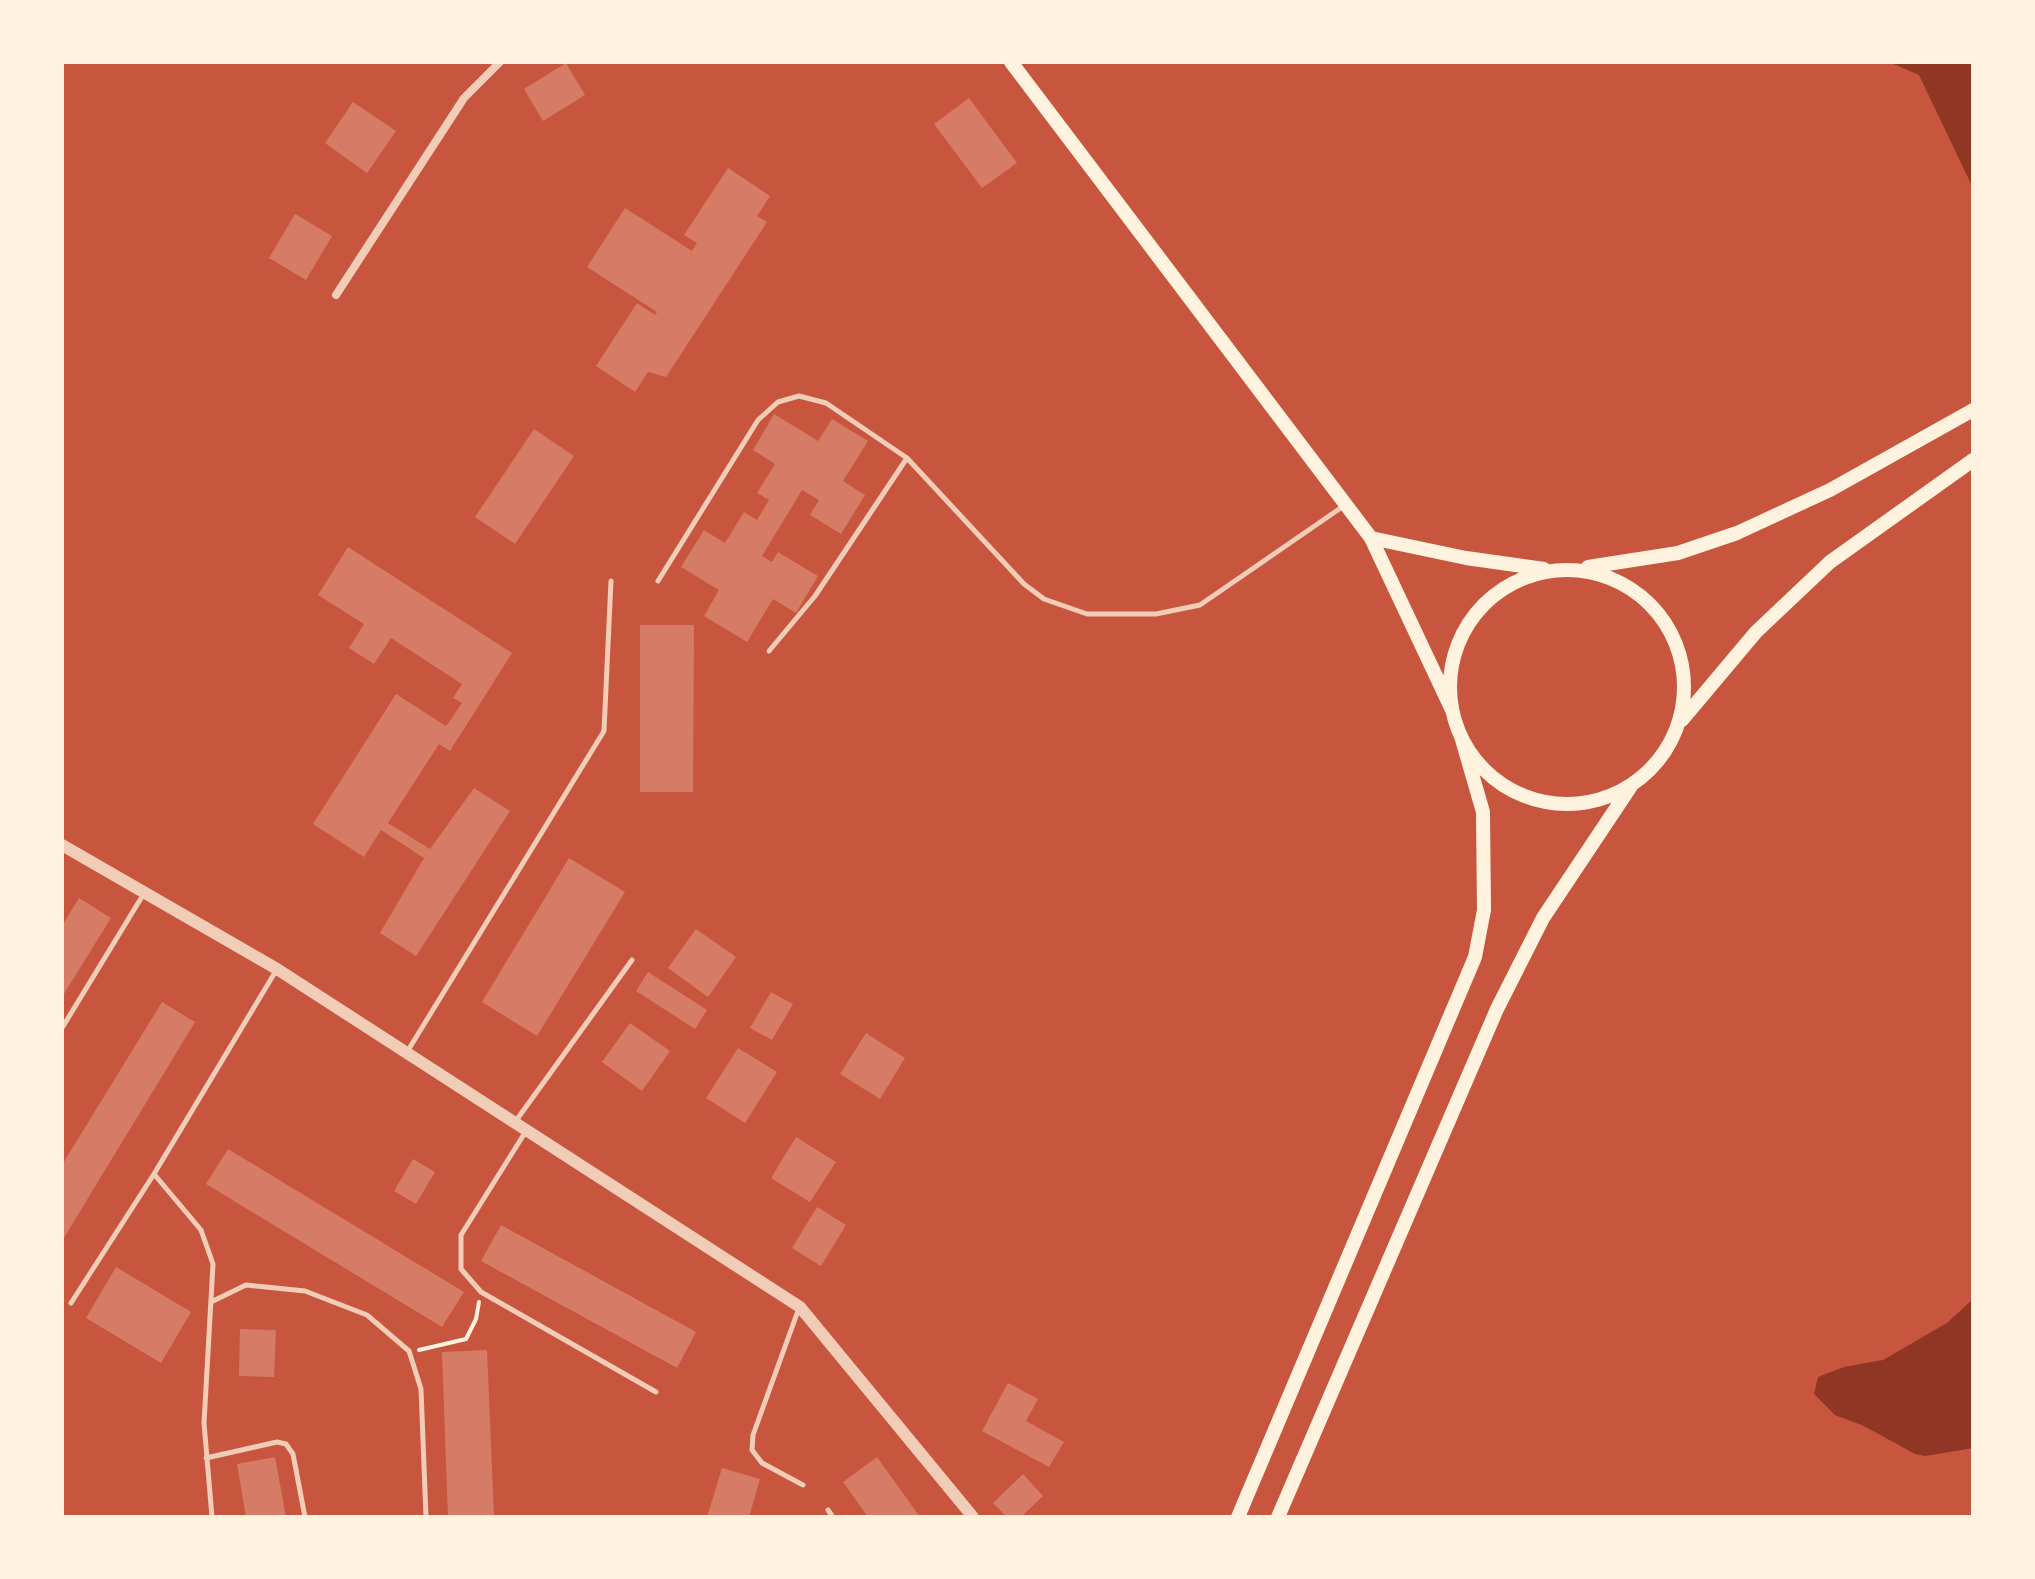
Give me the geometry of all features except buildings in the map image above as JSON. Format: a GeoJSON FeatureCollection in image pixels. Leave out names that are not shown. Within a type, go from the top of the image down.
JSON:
{"type":"FeatureCollection","features":[{"type":"Feature","properties":{"kind":"main road"},"geometry":{"type":"LineString","coordinates":[[1011,62],[1371,538],[1452,710],[1483,812],[1486,875],[1484,910],[1475,957],[1238,1517]]}},
{"type":"Feature","properties":{"kind":"main road"},"geometry":{"type":"LineString","coordinates":[[1371,538],[1466,558],[1554,570],[1678,553],[1737,533],[1830,490],[1973,410]]}},
{"type":"Feature","properties":{"kind":"main road"},"geometry":{"type":"LineString","coordinates":[[1676,727],[1756,632],[1830,562],[1973,460]]}},
{"type":"Feature","properties":{"kind":"main road"},"geometry":{"type":"LineString","coordinates":[[1278,1517],[1497,1009],[1543,918],[1631,786],[1659,757],[1684,707],[1685,675],[1677,644],[1663,618],[1642,595],[1619,581],[1573,569]]}},
{"type":"Feature","properties":{"kind":"main road"},"geometry":{"type":"LineString","coordinates":[[1452,710],[1450,680],[1456,651],[1468,624],[1484,604],[1506,587],[1554,570]]}},
{"type":"Feature","properties":{"kind":"main road"},"geometry":{"type":"LineString","coordinates":[[1461,736],[1477,762],[1497,782],[1522,796],[1550,804],[1580,804],[1606,798],[1631,786]]}},
{"type":"Feature","properties":{"kind":"street"},"geometry":{"type":"LineString","coordinates":[[336,295],[464,98],[500,62]]}},
{"type":"Feature","properties":{"kind":"street"},"geometry":{"type":"LineString","coordinates":[[62,845],[277,969],[800,1307],[973,1517]]}},
{"type":"Feature","properties":{"kind":"lane"},"geometry":{"type":"LineString","coordinates":[[658,581],[758,420],[778,402],[788,398],[813,398],[907,458],[1024,584],[1065,609],[1106,616],[1156,614],[1200,605],[1346,505]]}},
{"type":"Feature","properties":{"kind":"lane"},"geometry":{"type":"LineString","coordinates":[[769,651],[815,596],[907,458]]}},
{"type":"Feature","properties":{"kind":"lane"},"geometry":{"type":"LineString","coordinates":[[407,1053],[604,731],[611,581]]}},
{"type":"Feature","properties":{"kind":"lane"},"geometry":{"type":"LineString","coordinates":[[62,1028],[143,894]]}},
{"type":"Feature","properties":{"kind":"lane"},"geometry":{"type":"LineString","coordinates":[[514,1123],[632,960]]}},
{"type":"Feature","properties":{"kind":"lane"},"geometry":{"type":"LineString","coordinates":[[71,1303],[154,1174],[277,969]]}},
{"type":"Feature","properties":{"kind":"lane"},"geometry":{"type":"LineString","coordinates":[[526,1131],[461,1235],[461,1269],[481,1292],[656,1392]]}},
{"type":"Feature","properties":{"kind":"lane"},"geometry":{"type":"LineString","coordinates":[[154,1174],[201,1230],[213,1264],[205,1458],[212,1517]]}},
{"type":"Feature","properties":{"kind":"lane"},"geometry":{"type":"LineString","coordinates":[[213,1301],[246,1285],[305,1291],[367,1315],[409,1351],[421,1389],[426,1517]]}},
{"type":"Feature","properties":{"kind":"lane"},"geometry":{"type":"LineString","coordinates":[[800,1307],[753,1435],[752,1450],[762,1463],[803,1485]]}},
{"type":"Feature","properties":{"kind":"lane"},"geometry":{"type":"LineString","coordinates":[[205,1458],[277,1442],[286,1444],[293,1454],[305,1517]]}},
{"type":"Feature","properties":{"kind":"lane"},"geometry":{"type":"LineString","coordinates":[[828,1510],[833,1517]]}},
{"type":"Feature","properties":{"kind":"path"},"geometry":{"type":"LineString","coordinates":[[409,1351],[466,1339],[476,1319],[481,1292]]}},
{"type":"Feature","properties":{"kind":"shaded area"},"geometry":{"type":"Polygon","coordinates":[[[1889,62],[1973,62],[1973,188],[1919,75],[1889,62]]]}},
{"type":"Feature","properties":{"kind":"shaded area"},"geometry":{"type":"Polygon","coordinates":[[[1973,1299],[1973,1448],[1925,1456],[1915,1454],[1864,1426],[1835,1415],[1814,1394],[1818,1377],[1844,1367],[1883,1360],[1947,1323],[1973,1299]]]}}]}
